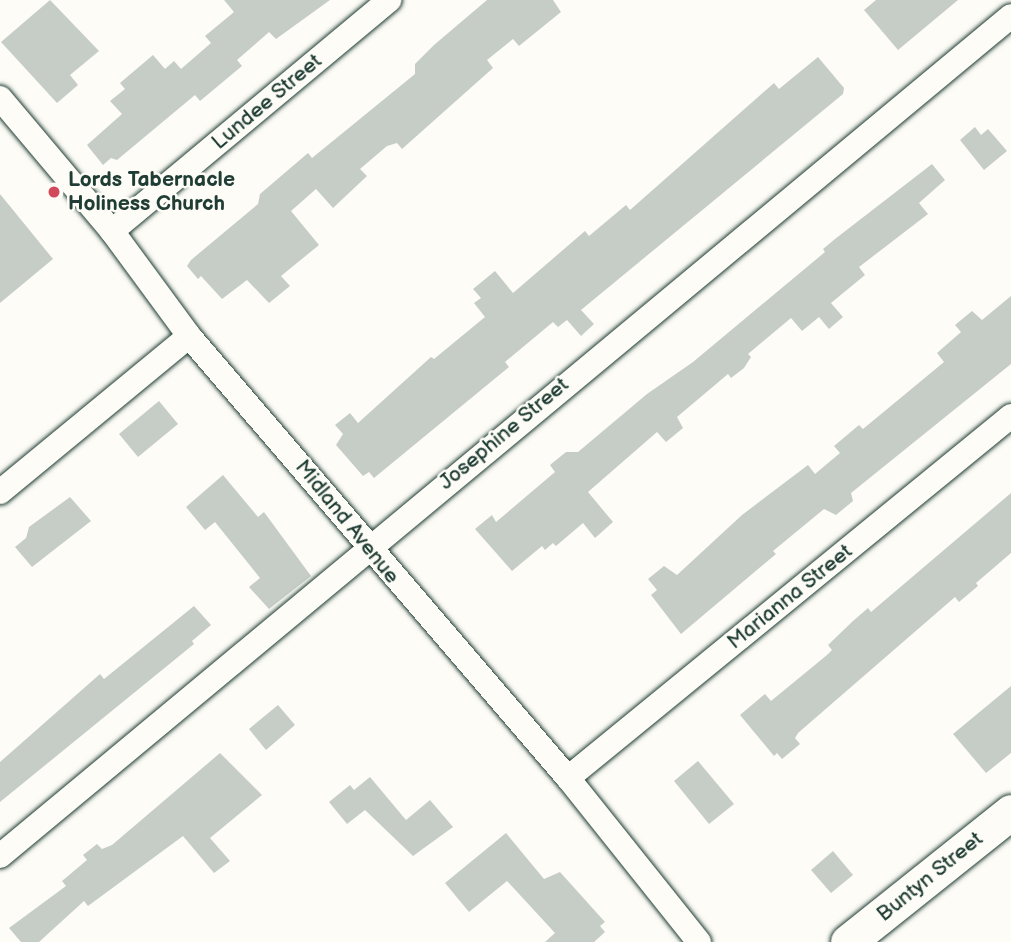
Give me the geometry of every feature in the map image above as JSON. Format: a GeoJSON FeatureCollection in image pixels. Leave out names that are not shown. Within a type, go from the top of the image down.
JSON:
{"type":"FeatureCollection","features":[{"type":"Feature","properties":{"kind":"street","name":"Lundee Street"},"geometry":{"type":"LineString","coordinates":[[112,231],[388,0]]}},
{"type":"Feature","properties":{"kind":"street","name":"Josephine Street"},"geometry":{"type":"LineString","coordinates":[[0,856],[366,548],[1011,16]]}},
{"type":"Feature","properties":{"kind":"street","name":"Midland Avenue"},"geometry":{"type":"LineString","coordinates":[[0,98],[112,231],[189,336],[366,548],[568,778],[699,942]]}},
{"type":"Feature","properties":{"kind":"street"},"geometry":{"type":"LineString","coordinates":[[0,492],[189,336]]}},
{"type":"Feature","properties":{"kind":"street","name":"Marianna Street"},"geometry":{"type":"LineString","coordinates":[[568,778],[1011,416]]}},
{"type":"Feature","properties":{"kind":"street","name":"Buntyn Street"},"geometry":{"type":"LineString","coordinates":[[848,942],[1011,811]]}},
{"type":"Feature","properties":{"kind":"building"},"geometry":{"type":"Polygon","coordinates":[[[50,0],[99,51],[70,75],[78,85],[57,103],[1,42],[50,0]]]}},
{"type":"Feature","properties":{"kind":"building"},"geometry":{"type":"Polygon","coordinates":[[[224,0],[330,0],[276,39],[269,32],[237,60],[242,66],[200,101],[195,95],[117,160],[111,158],[103,165],[87,145],[122,114],[110,101],[125,89],[120,83],[153,55],[165,69],[174,61],[181,69],[211,43],[205,36],[234,12],[224,0]]]}},
{"type":"Feature","properties":{"kind":"building"},"geometry":{"type":"Polygon","coordinates":[[[487,0],[553,0],[561,12],[519,46],[513,39],[487,60],[493,68],[402,149],[397,143],[387,146],[360,169],[367,176],[333,208],[316,189],[291,211],[319,245],[281,276],[290,286],[269,303],[247,280],[222,299],[201,276],[198,279],[187,266],[191,260],[258,204],[260,194],[308,153],[312,158],[415,74],[415,64],[487,0]]]}},
{"type":"Feature","properties":{"kind":"building"},"geometry":{"type":"Polygon","coordinates":[[[876,0],[958,0],[898,50],[864,10],[876,0]]]}},
{"type":"Feature","properties":{"kind":"building"},"geometry":{"type":"Polygon","coordinates":[[[818,57],[844,88],[843,94],[581,310],[594,324],[581,336],[567,320],[558,327],[553,322],[505,362],[509,367],[374,478],[369,472],[363,476],[336,445],[343,434],[335,425],[350,413],[358,423],[431,357],[434,359],[485,317],[474,303],[481,298],[473,289],[495,271],[513,293],[585,231],[589,236],[626,205],[630,210],[774,83],[779,89],[818,57]]]}},
{"type":"Feature","properties":{"kind":"building"},"geometry":{"type":"Polygon","coordinates":[[[975,127],[981,135],[988,129],[1007,151],[984,170],[960,140],[975,127]]]}},
{"type":"Feature","properties":{"kind":"building"},"geometry":{"type":"Polygon","coordinates":[[[932,164],[945,180],[919,203],[928,214],[859,267],[865,275],[831,303],[843,317],[829,329],[819,317],[802,331],[791,318],[748,354],[751,357],[744,368],[731,378],[728,374],[677,417],[683,428],[666,442],[657,432],[588,492],[613,522],[595,538],[583,523],[556,546],[553,543],[545,550],[542,546],[512,571],[475,529],[492,515],[496,522],[555,472],[550,465],[566,452],[578,452],[647,394],[693,362],[825,252],[823,249],[835,239],[932,164]]]}},
{"type":"Feature","properties":{"kind":"building"},"geometry":{"type":"Polygon","coordinates":[[[0,194],[53,259],[0,303],[0,194]]]}},
{"type":"Feature","properties":{"kind":"building"},"geometry":{"type":"Polygon","coordinates":[[[1011,296],[1011,364],[851,493],[853,501],[836,515],[824,509],[773,551],[776,554],[681,634],[651,595],[657,590],[648,579],[664,566],[677,575],[742,515],[808,465],[815,474],[840,453],[834,446],[859,425],[863,429],[944,362],[937,353],[961,332],[955,325],[972,311],[982,320],[1011,296]]]}},
{"type":"Feature","properties":{"kind":"building"},"geometry":{"type":"Polygon","coordinates":[[[159,401],[178,424],[138,457],[119,434],[159,401]]]}},
{"type":"Feature","properties":{"kind":"building"},"geometry":{"type":"Polygon","coordinates":[[[223,475],[258,517],[264,512],[311,576],[269,609],[249,587],[260,578],[215,522],[205,530],[186,507],[223,475]]]}},
{"type":"Feature","properties":{"kind":"building"},"geometry":{"type":"Polygon","coordinates":[[[1011,493],[1011,553],[976,583],[978,586],[959,602],[955,597],[798,733],[795,738],[800,744],[782,759],[777,753],[774,756],[740,715],[765,694],[771,701],[827,655],[832,650],[828,645],[868,608],[871,612],[1011,493]]]}},
{"type":"Feature","properties":{"kind":"building"},"geometry":{"type":"Polygon","coordinates":[[[70,497],[91,521],[32,567],[15,547],[26,538],[29,527],[70,497]]]}},
{"type":"Feature","properties":{"kind":"building"},"geometry":{"type":"Polygon","coordinates":[[[194,606],[211,625],[192,641],[194,644],[0,802],[0,762],[100,674],[104,679],[194,606]]]}},
{"type":"Feature","properties":{"kind":"building"},"geometry":{"type":"Polygon","coordinates":[[[1011,686],[1011,753],[986,773],[953,734],[1011,686]]]}},
{"type":"Feature","properties":{"kind":"building"},"geometry":{"type":"Polygon","coordinates":[[[278,705],[295,725],[266,750],[249,729],[278,705]]]}},
{"type":"Feature","properties":{"kind":"building"},"geometry":{"type":"Polygon","coordinates":[[[220,753],[262,795],[210,838],[230,861],[214,873],[183,836],[88,906],[84,901],[39,942],[21,942],[9,928],[66,886],[62,881],[87,860],[83,855],[97,844],[102,849],[112,845],[220,753]]]}},
{"type":"Feature","properties":{"kind":"building"},"geometry":{"type":"Polygon","coordinates":[[[698,761],[734,804],[709,824],[674,781],[698,761]]]}},
{"type":"Feature","properties":{"kind":"building"},"geometry":{"type":"Polygon","coordinates":[[[370,777],[406,820],[430,800],[453,827],[413,856],[365,810],[347,824],[329,802],[350,785],[354,790],[370,777]]]}},
{"type":"Feature","properties":{"kind":"building"},"geometry":{"type":"Polygon","coordinates":[[[506,833],[544,879],[560,872],[605,922],[600,926],[605,932],[594,942],[545,942],[555,933],[507,881],[469,912],[445,883],[506,833]]]}},
{"type":"Feature","properties":{"kind":"building"},"geometry":{"type":"Polygon","coordinates":[[[833,851],[853,875],[831,893],[811,870],[833,851]]]}},
{"type":"Feature","properties":{"kind":"place","name":"Lords Tabernacle Holiness Church"},"geometry":{"type":"Point","coordinates":[54,192]}}]}
